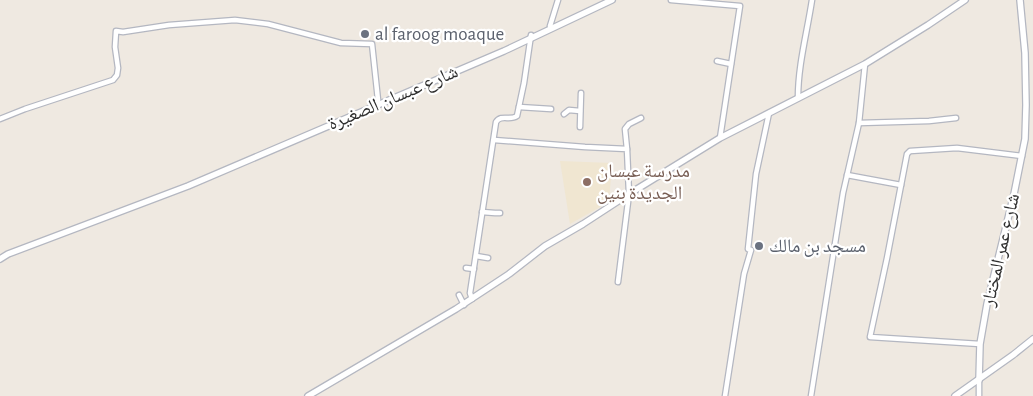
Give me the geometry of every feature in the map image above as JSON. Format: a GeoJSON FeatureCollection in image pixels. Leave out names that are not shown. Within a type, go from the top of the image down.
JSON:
{"type":"FeatureCollection","features":[{"type":"Feature","properties":{"kind":"street"},"geometry":{"type":"LineString","coordinates":[[550,26],[558,0]]}},
{"type":"Feature","properties":{"kind":"street","name":"شارع عبسان الصغيرة"},"geometry":{"type":"LineString","coordinates":[[0,259],[8,254],[172,191],[378,100],[531,37],[605,0]]}},
{"type":"Feature","properties":{"kind":"street","name":"شارع عبسان الصغيرة"},"geometry":{"type":"LineString","coordinates":[[172,191],[188,186],[612,0]]}},
{"type":"Feature","properties":{"kind":"street"},"geometry":{"type":"LineString","coordinates":[[671,0],[740,6],[720,138]]}},
{"type":"Feature","properties":{"kind":"street"},"geometry":{"type":"LineString","coordinates":[[798,98],[801,56],[808,29],[812,0]]}},
{"type":"Feature","properties":{"kind":"street"},"geometry":{"type":"LineString","coordinates":[[308,396],[472,299],[509,274],[545,246],[720,138],[865,64],[965,0]]}},
{"type":"Feature","properties":{"kind":"street","name":"شارع عمر المختار"},"geometry":{"type":"LineString","coordinates":[[978,380],[980,344],[1022,156],[1026,130],[1025,53],[1020,0]]}},
{"type":"Feature","properties":{"kind":"street"},"geometry":{"type":"LineString","coordinates":[[0,119],[113,80],[117,75],[118,68],[115,47],[116,31],[123,32],[169,25],[229,20],[268,24],[341,43],[372,44],[378,100]]}},
{"type":"Feature","properties":{"kind":"street"},"geometry":{"type":"LineString","coordinates":[[472,299],[470,293],[497,120],[501,118],[515,118],[518,114],[531,37]]}},
{"type":"Feature","properties":{"kind":"street"},"geometry":{"type":"LineString","coordinates":[[717,62],[731,64]]}},
{"type":"Feature","properties":{"kind":"street"},"geometry":{"type":"LineString","coordinates":[[811,396],[843,193],[859,123],[865,64]]}},
{"type":"Feature","properties":{"kind":"street"},"geometry":{"type":"LineString","coordinates":[[580,93],[580,127]]}},
{"type":"Feature","properties":{"kind":"street"},"geometry":{"type":"LineString","coordinates":[[519,107],[551,109]]}},
{"type":"Feature","properties":{"kind":"street"},"geometry":{"type":"LineString","coordinates":[[564,114],[569,110],[580,111]]}},
{"type":"Feature","properties":{"kind":"street"},"geometry":{"type":"LineString","coordinates":[[725,396],[744,274],[750,250],[748,249],[756,174],[769,113]]}},
{"type":"Feature","properties":{"kind":"street"},"geometry":{"type":"LineString","coordinates":[[618,282],[629,194],[625,129],[629,124],[641,118]]}},
{"type":"Feature","properties":{"kind":"street"},"geometry":{"type":"LineString","coordinates":[[859,123],[929,121],[956,118]]}},
{"type":"Feature","properties":{"kind":"street"},"geometry":{"type":"LineString","coordinates":[[494,140],[627,149]]}},
{"type":"Feature","properties":{"kind":"street"},"geometry":{"type":"LineString","coordinates":[[980,344],[870,337],[907,154],[910,151],[957,148],[1022,156]]}},
{"type":"Feature","properties":{"kind":"street"},"geometry":{"type":"LineString","coordinates":[[847,175],[901,185]]}},
{"type":"Feature","properties":{"kind":"street"},"geometry":{"type":"LineString","coordinates":[[482,212],[500,212]]}},
{"type":"Feature","properties":{"kind":"street"},"geometry":{"type":"LineString","coordinates":[[476,256],[488,258]]}},
{"type":"Feature","properties":{"kind":"street"},"geometry":{"type":"LineString","coordinates":[[466,268],[474,269]]}},
{"type":"Feature","properties":{"kind":"street"},"geometry":{"type":"LineString","coordinates":[[459,294],[464,304]]}},
{"type":"Feature","properties":{"kind":"street"},"geometry":{"type":"LineString","coordinates":[[956,396],[1033,339]]}},
{"type":"Feature","properties":{"kind":"street"},"geometry":{"type":"LineString","coordinates":[[978,380],[979,396]]}},
{"type":"Feature","properties":{"kind":"shaded area","name":"مدرسة عبسان الجديدة بنين"},"geometry":{"type":"Polygon","coordinates":[[[560,161],[612,163],[609,202],[570,224],[560,161]]]}},
{"type":"Feature","properties":{"kind":"place","name":"al faroog moaque"},"geometry":{"type":"Point","coordinates":[365,34]}},
{"type":"Feature","properties":{"kind":"place","name":"مدرسة عبسان الجديدة بنين"},"geometry":{"type":"Point","coordinates":[587,182]}},
{"type":"Feature","properties":{"kind":"place","name":"مسجد بن مالك"},"geometry":{"type":"Point","coordinates":[759,246]}}]}
